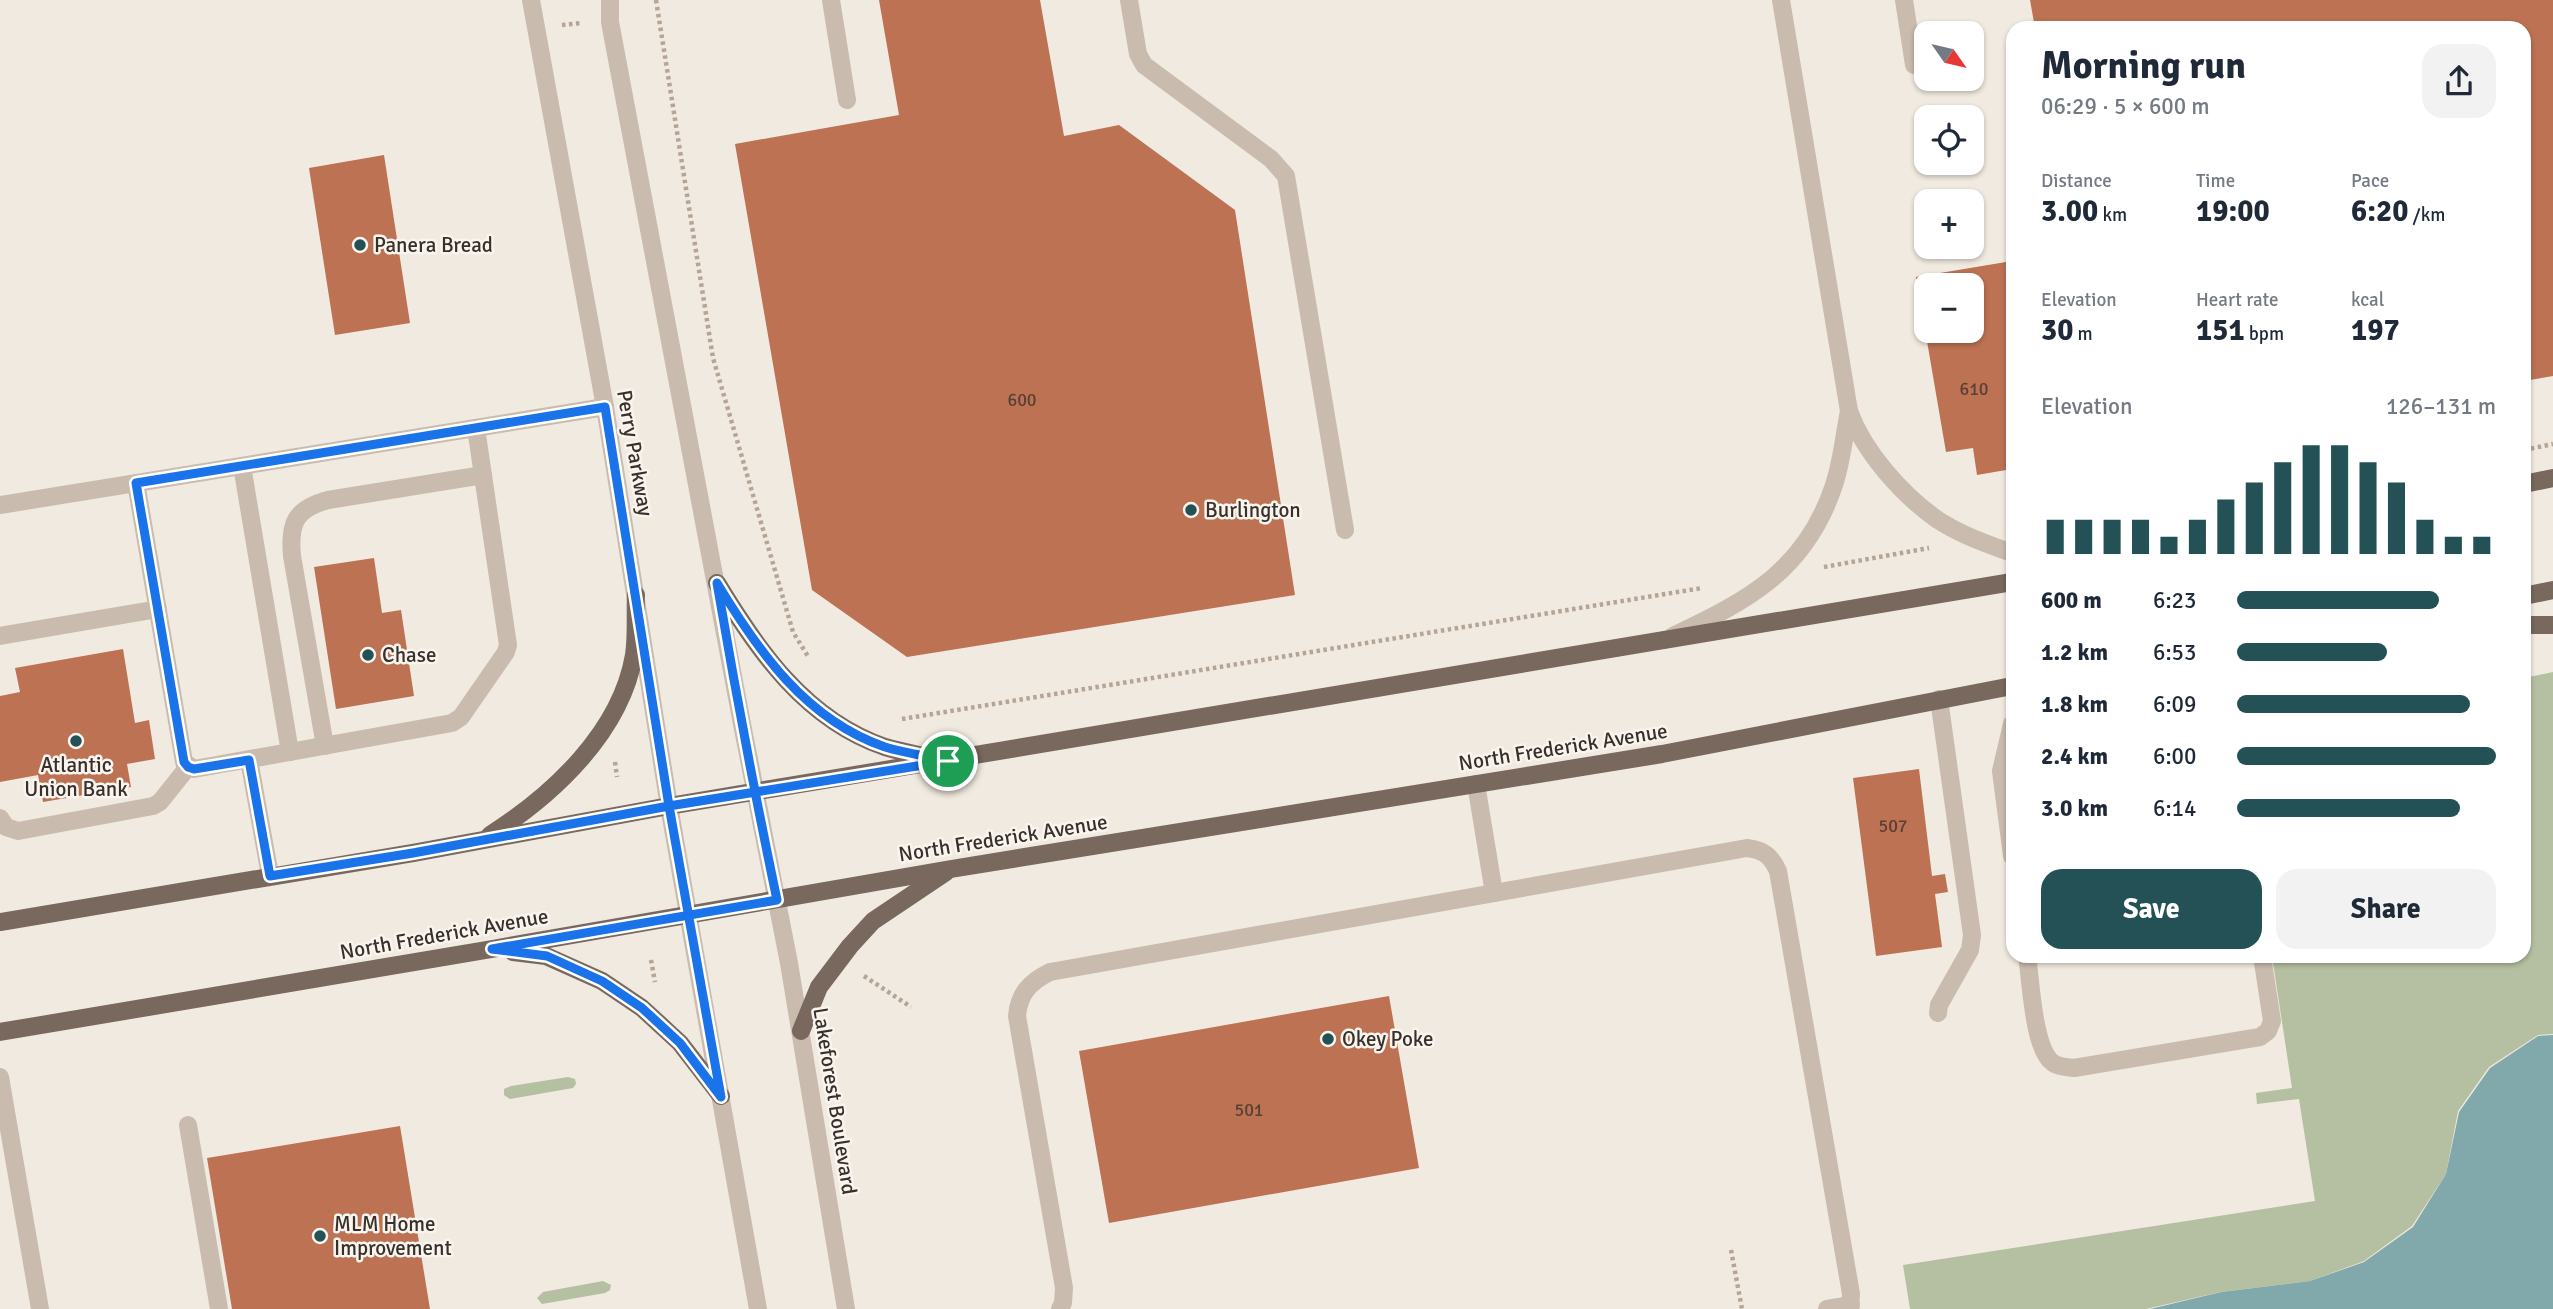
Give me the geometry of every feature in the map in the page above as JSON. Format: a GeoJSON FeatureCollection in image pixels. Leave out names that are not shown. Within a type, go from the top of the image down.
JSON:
{"type":"FeatureCollection","features":[{"type":"Feature","properties":{"kind":"main road"},"geometry":{"type":"LineString","coordinates":[[2531,483],[2553,478]]}},
{"type":"Feature","properties":{"kind":"main road"},"geometry":{"type":"LineString","coordinates":[[717,583],[747,632],[780,675],[806,700],[841,727],[885,747],[948,761]]}},
{"type":"Feature","properties":{"kind":"main road"},"geometry":{"type":"LineString","coordinates":[[0,922],[482,841],[669,806],[2006,583]]}},
{"type":"Feature","properties":{"kind":"main road"},"geometry":{"type":"LineString","coordinates":[[2531,595],[2553,590]]}},
{"type":"Feature","properties":{"kind":"main road"},"geometry":{"type":"LineString","coordinates":[[482,841],[525,813],[564,779],[594,742],[620,700],[634,654],[636,595]]}},
{"type":"Feature","properties":{"kind":"main road"},"geometry":{"type":"LineString","coordinates":[[2531,625],[2553,625]]}},
{"type":"Feature","properties":{"kind":"main road","name":"North Frederick Avenue"},"geometry":{"type":"LineString","coordinates":[[0,1032],[951,869],[1662,754],[2006,687]]}},
{"type":"Feature","properties":{"kind":"main road"},"geometry":{"type":"LineString","coordinates":[[801,1031],[819,987],[873,921],[951,869]]}},
{"type":"Feature","properties":{"kind":"main road"},"geometry":{"type":"LineString","coordinates":[[492,949],[547,956],[602,981],[642,1008],[680,1043],[721,1097]]}},
{"type":"Feature","properties":{"kind":"street","name":"Perry Parkway"},"geometry":{"type":"LineString","coordinates":[[531,0],[605,407],[689,915]]}},
{"type":"Feature","properties":{"kind":"street"},"geometry":{"type":"LineString","coordinates":[[610,0],[610,22],[777,900]]}},
{"type":"Feature","properties":{"kind":"street"},"geometry":{"type":"LineString","coordinates":[[831,0],[847,100]]}},
{"type":"Feature","properties":{"kind":"street"},"geometry":{"type":"LineString","coordinates":[[1129,0],[1138,54],[1144,65],[1271,159],[1286,176],[1345,530]]}},
{"type":"Feature","properties":{"kind":"street"},"geometry":{"type":"LineString","coordinates":[[1781,0],[1849,411],[1857,433],[1895,481],[1937,519],[2006,552]]}},
{"type":"Feature","properties":{"kind":"street"},"geometry":{"type":"LineString","coordinates":[[1904,0],[1914,65]]}},
{"type":"Feature","properties":{"kind":"street"},"geometry":{"type":"LineString","coordinates":[[0,505],[605,407]]}},
{"type":"Feature","properties":{"kind":"street"},"geometry":{"type":"LineString","coordinates":[[1667,639],[1722,613],[1753,594],[1776,575],[1806,543],[1824,510],[1840,464],[1849,411]]}},
{"type":"Feature","properties":{"kind":"street"},"geometry":{"type":"LineString","coordinates":[[136,483],[184,762],[194,769],[452,723],[461,717],[506,652],[508,645],[476,428]]}},
{"type":"Feature","properties":{"kind":"street"},"geometry":{"type":"LineString","coordinates":[[242,466],[290,752]]}},
{"type":"Feature","properties":{"kind":"street"},"geometry":{"type":"LineString","coordinates":[[325,746],[292,556],[290,537],[295,519],[311,506],[328,500],[483,475]]}},
{"type":"Feature","properties":{"kind":"street"},"geometry":{"type":"LineString","coordinates":[[0,636],[158,609]]}},
{"type":"Feature","properties":{"kind":"street"},"geometry":{"type":"LineString","coordinates":[[1938,1013],[1939,1005],[1970,950],[1972,935],[1939,699]]}},
{"type":"Feature","properties":{"kind":"street"},"geometry":{"type":"LineString","coordinates":[[2006,750],[2001,771],[2006,810]]}},
{"type":"Feature","properties":{"kind":"street"},"geometry":{"type":"LineString","coordinates":[[249,760],[270,876]]}},
{"type":"Feature","properties":{"kind":"street"},"geometry":{"type":"LineString","coordinates":[[0,818],[6,827],[18,831],[153,806],[160,802],[188,767]]}},
{"type":"Feature","properties":{"kind":"street"},"geometry":{"type":"LineString","coordinates":[[1476,784],[1494,893]]}},
{"type":"Feature","properties":{"kind":"street"},"geometry":{"type":"LineString","coordinates":[[1060,1309],[1064,1288],[1017,1016],[1018,1003],[1025,990],[1036,979],[1050,972],[1747,848],[1768,854],[1778,871],[1852,1304],[1827,1309]]}},
{"type":"Feature","properties":{"kind":"street","name":"Lakeforest Boulevard"},"geometry":{"type":"LineString","coordinates":[[777,900],[846,1309]]}},
{"type":"Feature","properties":{"kind":"street"},"geometry":{"type":"LineString","coordinates":[[689,915],[758,1309]]}},
{"type":"Feature","properties":{"kind":"street"},"geometry":{"type":"LineString","coordinates":[[2028,963],[2039,1042],[2052,1062],[2074,1068],[2264,1035],[2272,1021],[2263,963]]}},
{"type":"Feature","properties":{"kind":"street"},"geometry":{"type":"LineString","coordinates":[[2032,990],[2036,963]]}},
{"type":"Feature","properties":{"kind":"street"},"geometry":{"type":"LineString","coordinates":[[0,1077],[40,1309]]}},
{"type":"Feature","properties":{"kind":"street"},"geometry":{"type":"LineString","coordinates":[[188,1125],[219,1309]]}},
{"type":"Feature","properties":{"kind":"path"},"geometry":{"type":"LineString","coordinates":[[656,0],[713,358],[793,632],[812,662]]}},
{"type":"Feature","properties":{"kind":"path"},"geometry":{"type":"LineString","coordinates":[[558,26],[586,23]]}},
{"type":"Feature","properties":{"kind":"path"},"geometry":{"type":"LineString","coordinates":[[2531,449],[2553,444]]}},
{"type":"Feature","properties":{"kind":"path"},"geometry":{"type":"LineString","coordinates":[[1776,575],[1975,539]]}},
{"type":"Feature","properties":{"kind":"path"},"geometry":{"type":"LineString","coordinates":[[892,716],[902,719],[937,715],[1709,586]]}},
{"type":"Feature","properties":{"kind":"path"},"geometry":{"type":"LineString","coordinates":[[651,960],[655,982]]}},
{"type":"Feature","properties":{"kind":"path"},"geometry":{"type":"LineString","coordinates":[[860,973],[911,1007]]}},
{"type":"Feature","properties":{"kind":"path"},"geometry":{"type":"LineString","coordinates":[[1731,1250],[1742,1309]]}},
{"type":"Feature","properties":{"kind":"green space"},"geometry":{"type":"Polygon","coordinates":[[[2553,672],[2553,1034],[2538,1035],[2489,1067],[2458,1111],[2446,1174],[2412,1226],[2364,1261],[2310,1281],[2220,1292],[2146,1309],[1910,1309],[1903,1265],[2315,1201],[2299,1099],[2257,1104],[2256,1093],[2292,1088],[2273,963],[2531,963],[2531,677],[2553,672]]]}},
{"type":"Feature","properties":{"kind":"green space"},"geometry":{"type":"Polygon","coordinates":[[[568,1077],[575,1079],[573,1088],[510,1099],[504,1095],[504,1089],[511,1086],[568,1077]]]}},
{"type":"Feature","properties":{"kind":"green space"},"geometry":{"type":"Polygon","coordinates":[[[603,1281],[611,1285],[610,1290],[605,1293],[542,1304],[537,1298],[543,1292],[603,1281]]]}},
{"type":"Feature","properties":{"kind":"water"},"geometry":{"type":"Polygon","coordinates":[[[2553,1035],[2553,1309],[2150,1309],[2221,1292],[2310,1281],[2364,1262],[2413,1227],[2446,1174],[2459,1112],[2490,1068],[2538,1036],[2553,1035]]]}},
{"type":"Feature","properties":{"kind":"building"},"geometry":{"type":"Polygon","coordinates":[[[879,0],[1040,0],[1064,136],[1119,125],[1235,210],[1295,595],[907,657],[812,590],[735,144],[899,115],[879,0]]]}},
{"type":"Feature","properties":{"kind":"building"},"geometry":{"type":"Polygon","coordinates":[[[2030,0],[2553,0],[2553,376],[2531,380],[2531,21],[2034,21],[2030,0]]]}},
{"type":"Feature","properties":{"kind":"building","name":"Panera Bread"},"geometry":{"type":"Polygon","coordinates":[[[384,155],[410,323],[335,335],[309,168],[384,155]]]}},
{"type":"Feature","properties":{"kind":"building"},"geometry":{"type":"Polygon","coordinates":[[[2006,262],[2006,470],[1977,475],[1973,448],[1946,452],[1927,343],[1984,343],[1984,273],[1940,273],[2006,262]]]}},
{"type":"Feature","properties":{"kind":"building","name":"Chase"},"geometry":{"type":"Polygon","coordinates":[[[374,558],[382,613],[401,610],[414,696],[336,709],[314,567],[374,558]]]}},
{"type":"Feature","properties":{"kind":"building","name":"Atlantic Union Bank"},"geometry":{"type":"Polygon","coordinates":[[[123,649],[135,723],[149,720],[155,759],[127,764],[131,787],[43,802],[38,775],[0,782],[0,696],[20,692],[15,668],[123,649]]]}},
{"type":"Feature","properties":{"kind":"building"},"geometry":{"type":"Polygon","coordinates":[[[1919,769],[1932,876],[1945,874],[1948,892],[1935,894],[1942,947],[1876,956],[1853,778],[1919,769]]]}},
{"type":"Feature","properties":{"kind":"building"},"geometry":{"type":"Polygon","coordinates":[[[1389,996],[1419,1168],[1109,1223],[1079,1051],[1389,996]]]}},
{"type":"Feature","properties":{"kind":"building"},"geometry":{"type":"Polygon","coordinates":[[[400,1126],[430,1309],[232,1309],[207,1158],[400,1126]]]}},
{"type":"Feature","properties":{"kind":"place","name":"Panera Bread"},"geometry":{"type":"Point","coordinates":[360,245]}},
{"type":"Feature","properties":{"kind":"place","name":"Burlington"},"geometry":{"type":"Point","coordinates":[1191,510]}},
{"type":"Feature","properties":{"kind":"place","name":"Chase"},"geometry":{"type":"Point","coordinates":[368,655]}},
{"type":"Feature","properties":{"kind":"place","name":"Atlantic Union Bank"},"geometry":{"type":"Point","coordinates":[76,741]}},
{"type":"Feature","properties":{"kind":"place","name":"Okey Poke"},"geometry":{"type":"Point","coordinates":[1328,1039]}},
{"type":"Feature","properties":{"kind":"place","name":"MLM Home Improvement"},"geometry":{"type":"Point","coordinates":[320,1236]}},
{"type":"Feature","properties":{"kind":"route"},"geometry":{"type":"LineString","coordinates":[[948,761],[755,793],[669,806],[270,876],[249,760],[194,769],[184,762],[136,483],[605,407],[669,806],[689,915],[721,1097],[680,1043],[642,1008],[602,981],[547,956],[492,949],[689,915],[777,900],[755,793],[717,583],[747,632],[780,675],[806,700],[841,727],[885,747],[948,761]]}}]}
